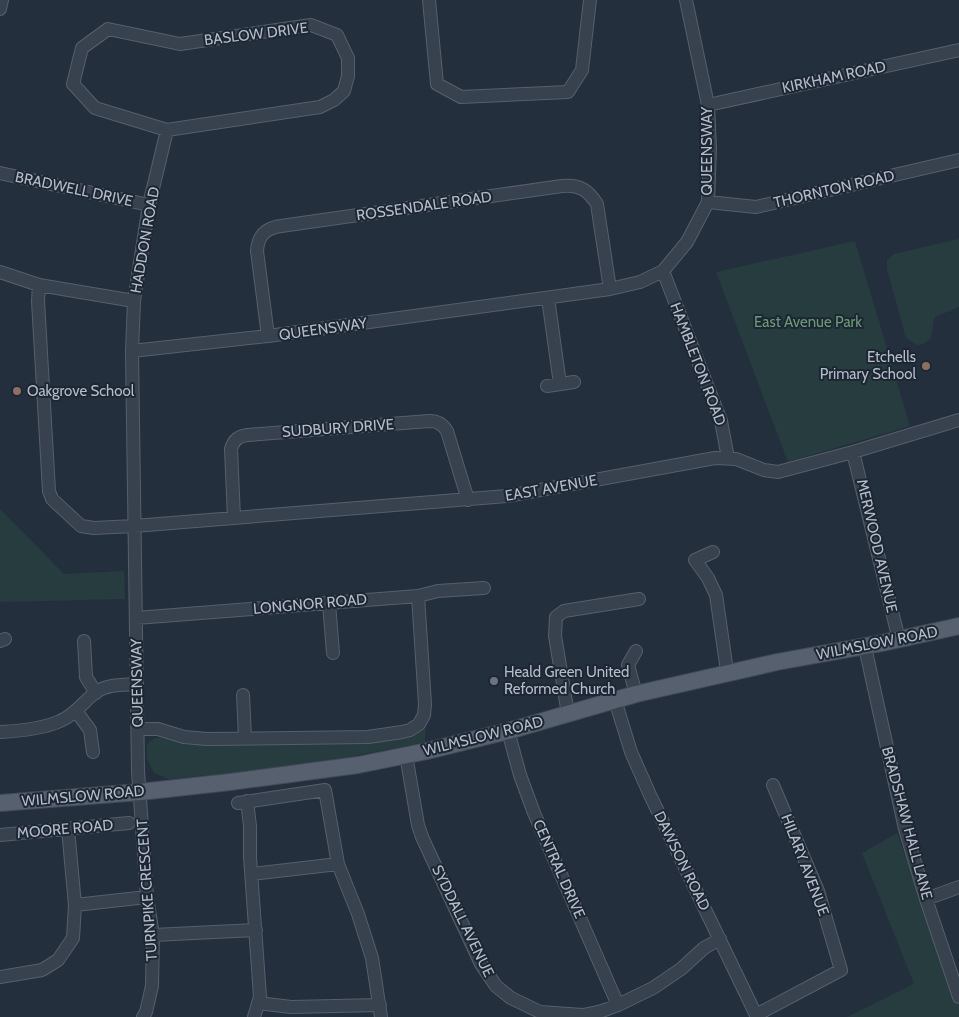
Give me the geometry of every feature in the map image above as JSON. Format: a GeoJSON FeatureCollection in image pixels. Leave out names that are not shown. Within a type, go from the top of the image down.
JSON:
{"type":"FeatureCollection","features":[{"type":"Feature","properties":{"kind":"main road","name":"WILMSLOW ROAD"},"geometry":{"type":"LineString","coordinates":[[0,803],[140,792],[324,770],[406,755],[508,731],[636,694],[777,662],[865,647],[959,626]]}},
{"type":"Feature","properties":{"kind":"street"},"geometry":{"type":"LineString","coordinates":[[0,9],[2,0]]}},
{"type":"Feature","properties":{"kind":"street"},"geometry":{"type":"LineString","coordinates":[[429,0],[437,84],[461,98],[568,92],[582,70],[590,0]]}},
{"type":"Feature","properties":{"kind":"street","name":"QUEENSWAY"},"geometry":{"type":"LineString","coordinates":[[140,792],[132,351],[268,336],[610,290],[640,282],[663,271],[687,242],[708,202],[710,148],[708,105],[686,0]]}},
{"type":"Feature","properties":{"kind":"street","name":"BASLOW DRIVE"},"geometry":{"type":"LineString","coordinates":[[311,25],[337,35],[348,58],[348,76],[344,90],[334,100],[320,107],[167,130],[95,108],[73,84],[82,48],[108,29],[180,44],[311,25]]}},
{"type":"Feature","properties":{"kind":"street","name":"KIRKHAM ROAD"},"geometry":{"type":"LineString","coordinates":[[708,105],[959,50]]}},
{"type":"Feature","properties":{"kind":"street","name":"HADDON ROAD"},"geometry":{"type":"LineString","coordinates":[[132,351],[134,301],[149,205],[167,130]]}},
{"type":"Feature","properties":{"kind":"street","name":"THORNTON ROAD"},"geometry":{"type":"LineString","coordinates":[[708,202],[756,206],[959,160]]}},
{"type":"Feature","properties":{"kind":"street","name":"BRADWELL DRIVE"},"geometry":{"type":"LineString","coordinates":[[0,173],[149,205]]}},
{"type":"Feature","properties":{"kind":"street","name":"ROSSENDALE ROAD"},"geometry":{"type":"LineString","coordinates":[[268,336],[257,251],[258,241],[268,230],[281,226],[562,186],[581,187],[590,194],[597,204],[610,290]]}},
{"type":"Feature","properties":{"kind":"street","name":"HAMBLETON ROAD"},"geometry":{"type":"LineString","coordinates":[[663,271],[721,421],[728,458]]}},
{"type":"Feature","properties":{"kind":"street"},"geometry":{"type":"LineString","coordinates":[[0,272],[39,285],[134,301]]}},
{"type":"Feature","properties":{"kind":"street","name":"EAST AVENUE"},"geometry":{"type":"LineString","coordinates":[[39,285],[38,301],[49,491],[52,498],[81,526],[94,528],[468,500],[522,494],[700,460],[728,458],[764,470],[778,472],[959,420]]}},
{"type":"Feature","properties":{"kind":"street"},"geometry":{"type":"LineString","coordinates":[[548,298],[560,384]]}},
{"type":"Feature","properties":{"kind":"street"},"geometry":{"type":"LineString","coordinates":[[547,386],[574,382]]}},
{"type":"Feature","properties":{"kind":"street","name":"SUDBURY DRIVE"},"geometry":{"type":"LineString","coordinates":[[234,518],[231,449],[232,444],[238,437],[248,435],[438,422],[447,431],[468,500]]}},
{"type":"Feature","properties":{"kind":"street","name":"MERWOOD AVENUE"},"geometry":{"type":"LineString","coordinates":[[853,452],[899,640]]}},
{"type":"Feature","properties":{"kind":"street"},"geometry":{"type":"LineString","coordinates":[[713,552],[695,560],[708,578],[716,595],[726,674]]}},
{"type":"Feature","properties":{"kind":"street","name":"LONGNOR ROAD"},"geometry":{"type":"LineString","coordinates":[[136,618],[418,596],[438,591],[484,588]]}},
{"type":"Feature","properties":{"kind":"street","name":"WILMSLOW ROAD"},"geometry":{"type":"LineString","coordinates":[[138,729],[158,728],[193,738],[368,737],[410,730],[419,724],[424,715],[425,704],[418,596]]}},
{"type":"Feature","properties":{"kind":"street"},"geometry":{"type":"LineString","coordinates":[[568,714],[555,636],[556,617],[564,611],[638,599]]}},
{"type":"Feature","properties":{"kind":"street"},"geometry":{"type":"LineString","coordinates":[[329,603],[333,653]]}},
{"type":"Feature","properties":{"kind":"street"},"geometry":{"type":"LineString","coordinates":[[84,640],[86,677],[96,692]]}},
{"type":"Feature","properties":{"kind":"street","name":"BRADSHAW HALL LANE"},"geometry":{"type":"LineString","coordinates":[[865,647],[905,828],[926,899],[959,997]]}},
{"type":"Feature","properties":{"kind":"street"},"geometry":{"type":"LineString","coordinates":[[636,651],[622,664],[636,694]]}},
{"type":"Feature","properties":{"kind":"street"},"geometry":{"type":"LineString","coordinates":[[0,732],[61,721],[76,711],[96,692],[109,687],[137,684]]}},
{"type":"Feature","properties":{"kind":"street"},"geometry":{"type":"LineString","coordinates":[[244,695],[245,738]]}},
{"type":"Feature","properties":{"kind":"street","name":"DAWSON ROAD"},"geometry":{"type":"LineString","coordinates":[[615,700],[631,752],[650,795],[757,1016]]}},
{"type":"Feature","properties":{"kind":"street"},"geometry":{"type":"LineString","coordinates":[[76,711],[90,730],[93,752]]}},
{"type":"Feature","properties":{"kind":"street","name":"CENTRAL DRIVE"},"geometry":{"type":"LineString","coordinates":[[508,731],[520,775],[534,812],[618,1005]]}},
{"type":"Feature","properties":{"kind":"street","name":"SYDDALL AVENUE"},"geometry":{"type":"LineString","coordinates":[[406,755],[422,837],[481,964],[496,986],[511,998],[540,1012],[583,1015],[602,1011],[654,988],[681,969],[704,948],[720,939]]}},
{"type":"Feature","properties":{"kind":"street","name":"HILARY AVENUE"},"geometry":{"type":"LineString","coordinates":[[757,1016],[841,970],[818,891],[773,785]]}},
{"type":"Feature","properties":{"kind":"street"},"geometry":{"type":"LineString","coordinates":[[254,1017],[258,1003],[260,997],[252,874],[242,802],[326,790],[338,864],[358,914],[372,958],[380,1011],[266,1006],[258,1003]]}},
{"type":"Feature","properties":{"kind":"street","name":"TURNPIKE CRESCENT"},"geometry":{"type":"LineString","coordinates":[[140,792],[147,897],[153,936],[152,986],[143,1017]]}},
{"type":"Feature","properties":{"kind":"street","name":"MOORE ROAD"},"geometry":{"type":"LineString","coordinates":[[0,835],[129,823]]}},
{"type":"Feature","properties":{"kind":"street"},"geometry":{"type":"LineString","coordinates":[[0,977],[42,970],[58,960],[73,938],[75,905],[68,829]]}},
{"type":"Feature","properties":{"kind":"street"},"geometry":{"type":"LineString","coordinates":[[252,874],[338,864]]}},
{"type":"Feature","properties":{"kind":"street"},"geometry":{"type":"LineString","coordinates":[[926,899],[959,887]]}},
{"type":"Feature","properties":{"kind":"street"},"geometry":{"type":"LineString","coordinates":[[75,905],[147,897]]}},
{"type":"Feature","properties":{"kind":"street"},"geometry":{"type":"LineString","coordinates":[[153,936],[256,930]]}},
{"type":"Feature","properties":{"kind":"green space"},"geometry":{"type":"Polygon","coordinates":[[[959,239],[959,307],[935,317],[930,338],[923,344],[917,345],[906,338],[887,269],[887,260],[894,254],[959,239]]]}},
{"type":"Feature","properties":{"kind":"green space","name":"East Avenue Park"},"geometry":{"type":"Polygon","coordinates":[[[855,241],[910,426],[788,462],[716,272],[855,241]]]}},
{"type":"Feature","properties":{"kind":"green space"},"geometry":{"type":"Polygon","coordinates":[[[0,509],[64,574],[124,571],[125,599],[0,602],[0,509]]]}},
{"type":"Feature","properties":{"kind":"green space"},"geometry":{"type":"Polygon","coordinates":[[[426,718],[425,742],[354,756],[264,770],[169,779],[154,773],[147,759],[147,745],[154,738],[158,737],[199,745],[374,742],[426,718]]]}},
{"type":"Feature","properties":{"kind":"green space"},"geometry":{"type":"Polygon","coordinates":[[[897,833],[959,1005],[959,1017],[847,1017],[914,984],[862,853],[897,833]]]}},
{"type":"Feature","properties":{"kind":"place","name":"Etchells Primary School"},"geometry":{"type":"Point","coordinates":[926,366]}},
{"type":"Feature","properties":{"kind":"place","name":"Oakgrove School"},"geometry":{"type":"Point","coordinates":[17,391]}},
{"type":"Feature","properties":{"kind":"place","name":"Heald Green United Reformed Church"},"geometry":{"type":"Point","coordinates":[494,681]}}]}
